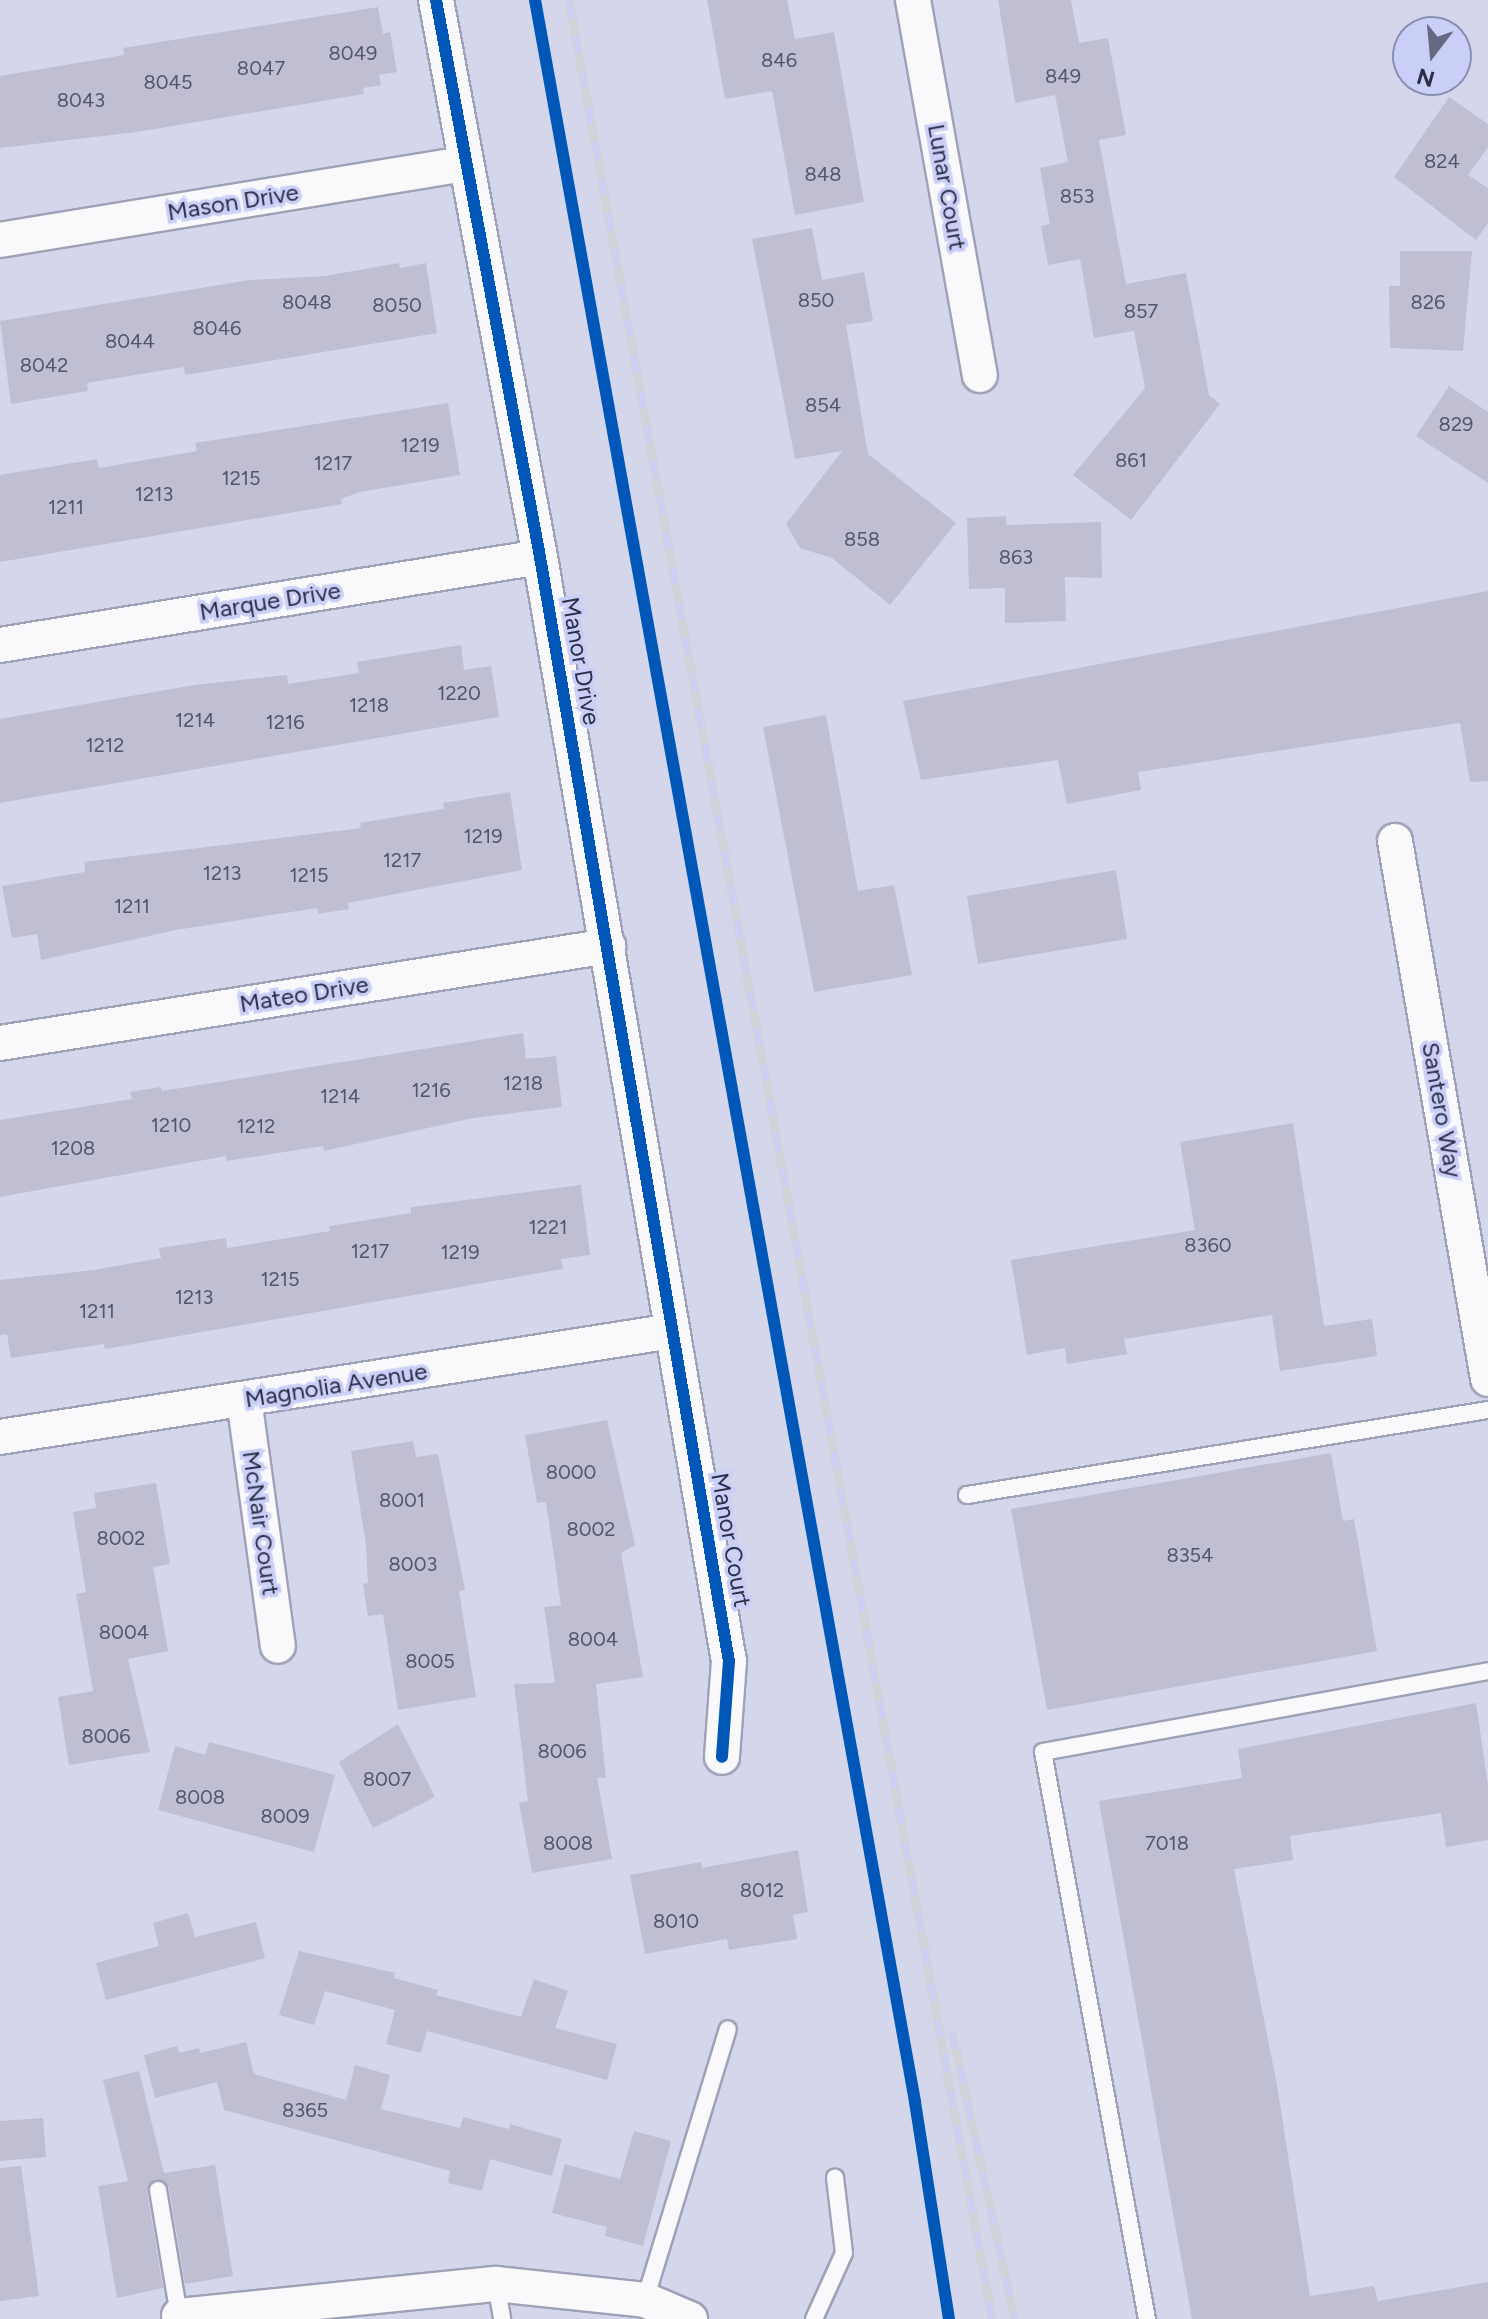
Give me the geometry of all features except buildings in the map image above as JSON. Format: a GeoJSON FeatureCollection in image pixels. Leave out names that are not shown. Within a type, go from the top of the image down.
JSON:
{"type":"FeatureCollection","features":[{"type":"Feature","properties":{"kind":"street","name":"Manor Drive"},"geometry":{"type":"LineString","coordinates":[[436,0],[540,557],[672,1331]]}},
{"type":"Feature","properties":{"kind":"street","name":"Lunar Court"},"geometry":{"type":"LineString","coordinates":[[913,0],[980,375]]}},
{"type":"Feature","properties":{"kind":"street","name":"Mason Drive"},"geometry":{"type":"LineString","coordinates":[[0,240],[465,164]]}},
{"type":"Feature","properties":{"kind":"street","name":"Marque Drive"},"geometry":{"type":"LineString","coordinates":[[0,645],[540,557]]}},
{"type":"Feature","properties":{"kind":"street","name":"Santero Way"},"geometry":{"type":"LineString","coordinates":[[1395,841],[1488,1379]]}},
{"type":"Feature","properties":{"kind":"street","name":"Mateo Drive"},"geometry":{"type":"LineString","coordinates":[[0,1043],[608,946]]}},
{"type":"Feature","properties":{"kind":"street","name":"Magnolia Avenue"},"geometry":{"type":"LineString","coordinates":[[0,1437],[672,1331]]}},
{"type":"Feature","properties":{"kind":"street","name":"Manor Court"},"geometry":{"type":"LineString","coordinates":[[672,1331],[729,1661],[722,1757]]}},
{"type":"Feature","properties":{"kind":"street","name":"McNair Court"},"geometry":{"type":"LineString","coordinates":[[244,1399],[278,1646]]}},
{"type":"Feature","properties":{"kind":"street"},"geometry":{"type":"LineString","coordinates":[[179,2316],[496,2284],[645,2300],[690,2319]]}},
{"type":"Feature","properties":{"kind":"lane"},"geometry":{"type":"LineString","coordinates":[[967,1495],[1488,1410]]}},
{"type":"Feature","properties":{"kind":"lane"},"geometry":{"type":"LineString","coordinates":[[1147,2319],[1043,1752],[1488,1671]]}},
{"type":"Feature","properties":{"kind":"lane"},"geometry":{"type":"LineString","coordinates":[[645,2300],[728,2029]]}},
{"type":"Feature","properties":{"kind":"lane"},"geometry":{"type":"LineString","coordinates":[[814,2319],[844,2253],[835,2178]]}},
{"type":"Feature","properties":{"kind":"lane"},"geometry":{"type":"LineString","coordinates":[[158,2190],[179,2316]]}},
{"type":"Feature","properties":{"kind":"lane"},"geometry":{"type":"LineString","coordinates":[[496,2284],[502,2319]]}},
{"type":"Feature","properties":{"kind":"railway"},"geometry":{"type":"LineString","coordinates":[[569,0],[992,2319]]}},
{"type":"Feature","properties":{"kind":"railway"},"geometry":{"type":"LineString","coordinates":[[952,2031],[1015,2319]]}},
{"type":"Feature","properties":{"kind":"cycle path"},"geometry":{"type":"LineString","coordinates":[[436,0],[540,557],[729,1661],[722,1757]]}},
{"type":"Feature","properties":{"kind":"cycle path"},"geometry":{"type":"LineString","coordinates":[[535,0],[915,2102],[949,2319]]}}]}
